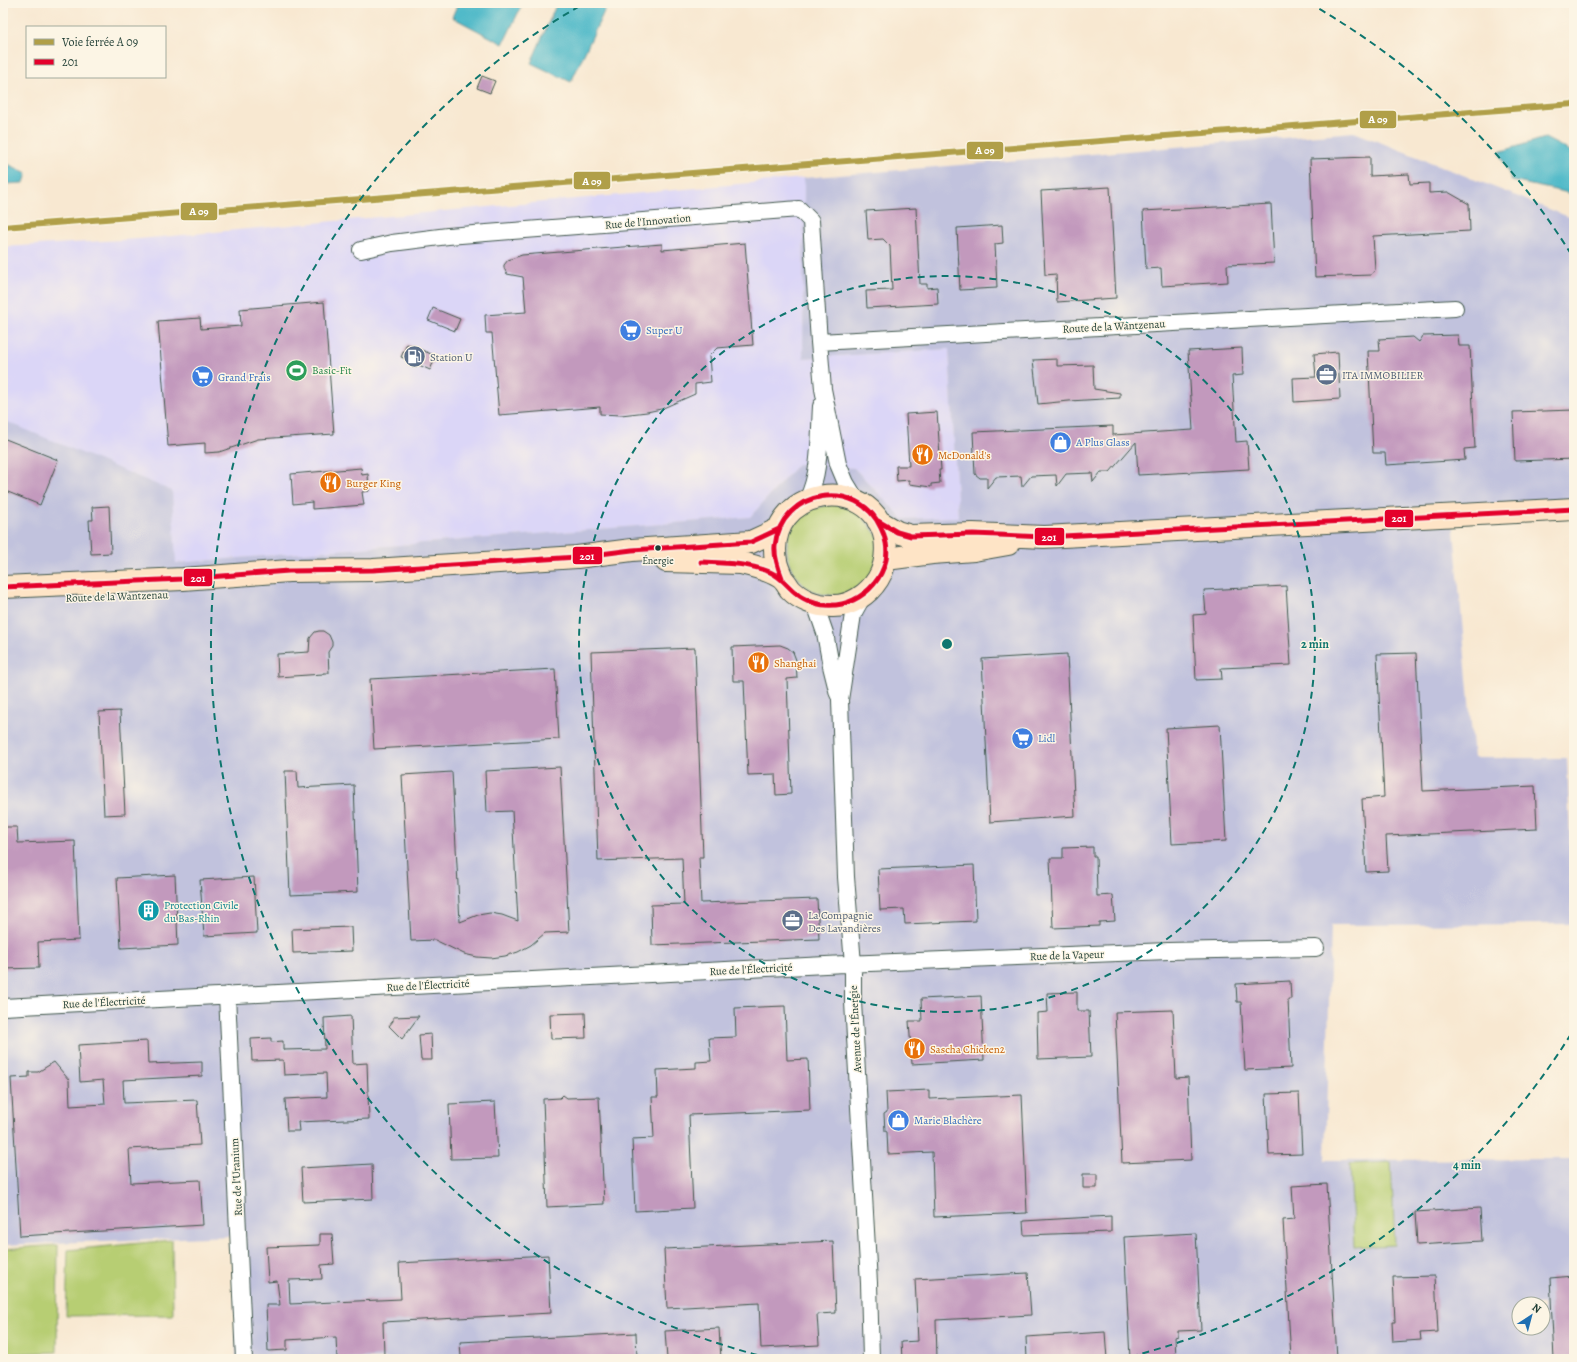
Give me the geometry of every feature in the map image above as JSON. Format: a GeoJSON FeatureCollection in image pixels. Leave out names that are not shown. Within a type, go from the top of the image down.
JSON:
{"type":"FeatureCollection","features":[{"type":"Feature","properties":{"kind":"main road"},"geometry":{"type":"LineString","coordinates":[[832,495],[845,496],[857,501],[869,510],[878,521],[884,533],[886,559],[882,573],[874,586],[863,596],[848,604],[832,606],[816,604],[802,598],[791,590],[782,578],[776,562],[775,545],[779,529],[786,517],[795,507],[806,500],[819,496],[832,495]]}},
{"type":"Feature","properties":{"kind":"main road"},"geometry":{"type":"LineString","coordinates":[[878,521],[897,532],[911,536],[973,534],[1044,537],[1574,509]]}},
{"type":"Feature","properties":{"kind":"main road","name":"Route de la Wantzenau"},"geometry":{"type":"LineString","coordinates":[[3,587],[183,579],[290,571],[373,570],[578,557],[632,550],[751,542],[779,529]]}},
{"type":"Feature","properties":{"kind":"main road"},"geometry":{"type":"LineString","coordinates":[[886,559],[932,553],[974,550],[1044,537]]}},
{"type":"Feature","properties":{"kind":"main road","name":"Route de la Wantzenau"},"geometry":{"type":"LineString","coordinates":[[578,557],[741,563],[771,572],[782,578]]}},
{"type":"Feature","properties":{"kind":"main road","name":"Route de la Wantzenau"},"geometry":{"type":"LineString","coordinates":[[3,599],[29,600],[176,594],[265,588],[330,580],[373,570]]}},
{"type":"Feature","properties":{"kind":"street","name":"Rue de l'Innovation"},"geometry":{"type":"LineString","coordinates":[[361,250],[392,243],[448,236],[799,209],[812,221],[819,342]]}},
{"type":"Feature","properties":{"kind":"street","name":"Route de la Wantzenau"},"geometry":{"type":"LineString","coordinates":[[819,342],[1455,308]]}},
{"type":"Feature","properties":{"kind":"street"},"geometry":{"type":"LineString","coordinates":[[819,342],[823,389],[838,464],[846,483],[857,501]]}},
{"type":"Feature","properties":{"kind":"street"},"geometry":{"type":"LineString","coordinates":[[806,500],[813,487],[817,465],[823,389]]}},
{"type":"Feature","properties":{"kind":"street","name":"Avenue de l'Énergie"},"geometry":{"type":"LineString","coordinates":[[863,596],[853,614],[840,700],[846,877],[853,964],[853,1002],[869,1283],[871,1359]]}},
{"type":"Feature","properties":{"kind":"street","name":"Avenue de l'Énergie"},"geometry":{"type":"LineString","coordinates":[[816,604],[825,634],[831,666],[840,700]]}},
{"type":"Feature","properties":{"kind":"street","name":"Rue de la Vapeur"},"geometry":{"type":"LineString","coordinates":[[853,964],[1168,951],[1316,948]]}},
{"type":"Feature","properties":{"kind":"street","name":"Rue de l'Électricité"},"geometry":{"type":"LineString","coordinates":[[3,1007],[853,964]]}},
{"type":"Feature","properties":{"kind":"street","name":"Rue de l'Uranium"},"geometry":{"type":"LineString","coordinates":[[227,995],[244,1359]]}},
{"type":"Feature","properties":{"kind":"shaded area"},"geometry":{"type":"Polygon","coordinates":[[[1354,132],[1574,219],[1574,502],[1452,508],[1474,758],[1567,758],[1573,924],[1331,925],[1325,1160],[1574,1159],[1574,1359],[236,1359],[233,1236],[3,1245],[3,420],[172,491],[176,563],[750,517],[798,464],[854,468],[903,519],[958,517],[949,349],[803,358],[804,178],[1354,132]]]}},
{"type":"Feature","properties":{"kind":"shaded area"},"geometry":{"type":"Polygon","coordinates":[[[804,178],[803,358],[949,349],[958,517],[903,519],[854,468],[798,464],[750,517],[176,563],[3,420],[3,247],[139,239],[804,178]]]}},
{"type":"Feature","properties":{"kind":"green space"},"geometry":{"type":"Polygon","coordinates":[[[834,504],[857,510],[879,538],[874,574],[851,592],[843,595],[832,595],[816,592],[804,585],[794,574],[789,560],[787,546],[790,532],[797,520],[810,510],[834,504]]]}},
{"type":"Feature","properties":{"kind":"green space"},"geometry":{"type":"Polygon","coordinates":[[[1391,1162],[1395,1245],[1354,1247],[1350,1164],[1391,1162]]]}},
{"type":"Feature","properties":{"kind":"green space"},"geometry":{"type":"Polygon","coordinates":[[[172,1240],[173,1315],[66,1316],[68,1250],[172,1240]]]}},
{"type":"Feature","properties":{"kind":"green space"},"geometry":{"type":"Polygon","coordinates":[[[58,1245],[57,1352],[3,1354],[3,1249],[58,1245]]]}},
{"type":"Feature","properties":{"kind":"water"},"geometry":{"type":"Polygon","coordinates":[[[458,3],[523,3],[503,44],[452,17],[458,3]]]}},
{"type":"Feature","properties":{"kind":"water"},"geometry":{"type":"Polygon","coordinates":[[[557,3],[608,3],[571,82],[531,63],[557,3]]]}},
{"type":"Feature","properties":{"kind":"water"},"geometry":{"type":"Polygon","coordinates":[[[1545,138],[1570,151],[1574,150],[1574,194],[1512,181],[1499,152],[1545,138]]]}},
{"type":"Feature","properties":{"kind":"water"},"geometry":{"type":"Polygon","coordinates":[[[3,162],[27,173],[24,183],[3,184],[3,162]]]}},
{"type":"Feature","properties":{"kind":"building"},"geometry":{"type":"Polygon","coordinates":[[[482,76],[495,81],[490,93],[477,88],[482,76]]]}},
{"type":"Feature","properties":{"kind":"building"},"geometry":{"type":"Polygon","coordinates":[[[1370,157],[1370,176],[1409,174],[1410,184],[1429,183],[1429,193],[1448,192],[1469,204],[1470,231],[1373,236],[1375,270],[1371,275],[1315,277],[1310,159],[1370,157]]]}},
{"type":"Feature","properties":{"kind":"building"},"geometry":{"type":"Polygon","coordinates":[[[1110,187],[1116,298],[1057,302],[1056,274],[1045,275],[1041,191],[1110,187]]]}},
{"type":"Feature","properties":{"kind":"building"},"geometry":{"type":"Polygon","coordinates":[[[1271,204],[1274,263],[1227,265],[1228,282],[1162,286],[1161,268],[1146,269],[1143,211],[1271,204]]]}},
{"type":"Feature","properties":{"kind":"building"},"geometry":{"type":"Polygon","coordinates":[[[916,208],[920,284],[927,284],[927,288],[937,287],[938,304],[867,308],[866,291],[892,290],[890,246],[883,239],[868,240],[866,211],[916,208]]]}},
{"type":"Feature","properties":{"kind":"building"},"geometry":{"type":"Polygon","coordinates":[[[1002,225],[1003,243],[995,244],[997,288],[960,290],[957,228],[1002,225]]]}},
{"type":"Feature","properties":{"kind":"building","name":"Super U"},"geometry":{"type":"Polygon","coordinates":[[[745,243],[753,345],[717,348],[709,356],[711,382],[695,384],[695,394],[661,409],[621,415],[600,414],[600,407],[499,415],[492,333],[486,333],[485,315],[526,312],[523,277],[507,274],[504,265],[508,260],[522,255],[662,244],[662,250],[745,243]]]}},
{"type":"Feature","properties":{"kind":"building"},"geometry":{"type":"Polygon","coordinates":[[[324,302],[334,434],[258,439],[219,452],[205,453],[205,443],[168,446],[158,321],[200,318],[201,329],[241,326],[240,309],[324,302]]]}},
{"type":"Feature","properties":{"kind":"building"},"geometry":{"type":"Polygon","coordinates":[[[433,308],[460,319],[455,331],[428,320],[433,308]]]}},
{"type":"Feature","properties":{"kind":"building"},"geometry":{"type":"Polygon","coordinates":[[[1458,335],[1459,346],[1470,346],[1475,448],[1464,449],[1465,460],[1386,465],[1385,453],[1373,453],[1368,351],[1380,351],[1379,339],[1413,337],[1419,342],[1423,336],[1458,335]]]}},
{"type":"Feature","properties":{"kind":"building"},"geometry":{"type":"Polygon","coordinates":[[[407,344],[436,356],[430,370],[401,357],[407,344]]]}},
{"type":"Feature","properties":{"kind":"building"},"geometry":{"type":"Polygon","coordinates":[[[1242,348],[1243,375],[1232,376],[1236,442],[1247,441],[1249,469],[1138,475],[1136,442],[1110,472],[1101,472],[1093,482],[1092,473],[1066,474],[1057,486],[1056,475],[1031,476],[1022,487],[1021,476],[996,477],[987,488],[987,478],[980,478],[975,474],[973,432],[1113,426],[1113,435],[1193,430],[1188,351],[1242,348]]]}},
{"type":"Feature","properties":{"kind":"building","name":"ITA IMMOBILIER"},"geometry":{"type":"Polygon","coordinates":[[[1338,352],[1340,399],[1294,402],[1293,378],[1316,377],[1314,354],[1338,352]]]}},
{"type":"Feature","properties":{"kind":"building"},"geometry":{"type":"Polygon","coordinates":[[[1057,359],[1057,366],[1093,365],[1094,389],[1120,393],[1120,398],[1038,404],[1033,360],[1057,359]]]}},
{"type":"Feature","properties":{"kind":"building"},"geometry":{"type":"Polygon","coordinates":[[[1574,410],[1574,459],[1515,461],[1513,412],[1574,410]]]}},
{"type":"Feature","properties":{"kind":"building","name":"McDonald's"},"geometry":{"type":"Polygon","coordinates":[[[937,412],[941,470],[939,470],[940,483],[931,484],[931,487],[909,484],[909,480],[897,481],[896,466],[909,466],[906,414],[937,412]]]}},
{"type":"Feature","properties":{"kind":"building"},"geometry":{"type":"Polygon","coordinates":[[[3,438],[58,460],[40,505],[3,490],[3,438]]]}},
{"type":"Feature","properties":{"kind":"building","name":"Burger King"},"geometry":{"type":"Polygon","coordinates":[[[361,468],[362,475],[368,474],[369,491],[362,492],[364,505],[312,509],[312,502],[293,504],[291,474],[361,468]]]}},
{"type":"Feature","properties":{"kind":"building"},"geometry":{"type":"Polygon","coordinates":[[[109,506],[111,553],[91,554],[89,520],[93,520],[92,507],[109,506]]]}},
{"type":"Feature","properties":{"kind":"building"},"geometry":{"type":"Polygon","coordinates":[[[1286,586],[1291,665],[1221,668],[1222,679],[1196,680],[1193,615],[1206,614],[1204,590],[1286,586]]]}},
{"type":"Feature","properties":{"kind":"building"},"geometry":{"type":"Polygon","coordinates":[[[323,631],[329,635],[332,642],[332,646],[328,652],[329,673],[278,677],[277,654],[309,652],[310,638],[315,632],[323,631]]]}},
{"type":"Feature","properties":{"kind":"building"},"geometry":{"type":"Polygon","coordinates":[[[780,645],[793,652],[796,660],[797,678],[787,679],[791,794],[776,795],[775,774],[748,775],[744,681],[733,681],[732,647],[780,645]]]}},
{"type":"Feature","properties":{"kind":"building"},"geometry":{"type":"Polygon","coordinates":[[[695,648],[703,857],[699,857],[701,903],[817,899],[819,939],[652,945],[651,905],[684,904],[682,858],[598,861],[591,652],[695,648]]]}},
{"type":"Feature","properties":{"kind":"building"},"geometry":{"type":"Polygon","coordinates":[[[1416,653],[1423,791],[1535,786],[1537,829],[1386,836],[1388,871],[1366,872],[1362,799],[1384,797],[1377,654],[1416,653]]]}},
{"type":"Feature","properties":{"kind":"building"},"geometry":{"type":"Polygon","coordinates":[[[1067,654],[1075,816],[990,822],[982,659],[1067,654]]]}},
{"type":"Feature","properties":{"kind":"building"},"geometry":{"type":"Polygon","coordinates":[[[555,669],[559,739],[374,749],[370,679],[555,669]]]}},
{"type":"Feature","properties":{"kind":"building"},"geometry":{"type":"Polygon","coordinates":[[[120,711],[125,814],[104,815],[99,712],[120,711]]]}},
{"type":"Feature","properties":{"kind":"building"},"geometry":{"type":"Polygon","coordinates":[[[1220,725],[1226,841],[1172,844],[1166,728],[1220,725]]]}},
{"type":"Feature","properties":{"kind":"building"},"geometry":{"type":"Polygon","coordinates":[[[560,767],[569,932],[545,933],[531,945],[518,952],[491,958],[464,954],[435,940],[411,941],[402,775],[452,772],[460,922],[478,915],[490,913],[502,915],[518,921],[512,811],[487,812],[485,771],[560,767]]]}},
{"type":"Feature","properties":{"kind":"building"},"geometry":{"type":"Polygon","coordinates":[[[285,771],[297,771],[298,788],[354,785],[358,892],[290,895],[285,771]]]}},
{"type":"Feature","properties":{"kind":"building"},"geometry":{"type":"Polygon","coordinates":[[[3,827],[17,827],[18,843],[75,841],[79,940],[38,942],[39,968],[3,969],[3,827]]]}},
{"type":"Feature","properties":{"kind":"building"},"geometry":{"type":"Polygon","coordinates":[[[1093,847],[1093,856],[1096,856],[1097,896],[1113,895],[1115,921],[1099,922],[1099,926],[1053,928],[1050,858],[1063,858],[1063,848],[1093,847]]]}},
{"type":"Feature","properties":{"kind":"building"},"geometry":{"type":"Polygon","coordinates":[[[974,865],[976,921],[905,924],[904,909],[880,910],[878,869],[974,865]]]}},
{"type":"Feature","properties":{"kind":"building","name":"Protection Civile du Bas-Rhin"},"geometry":{"type":"Polygon","coordinates":[[[175,875],[178,945],[121,948],[117,878],[175,875]]]}},
{"type":"Feature","properties":{"kind":"building"},"geometry":{"type":"Polygon","coordinates":[[[254,877],[257,933],[204,936],[200,880],[254,877]]]}},
{"type":"Feature","properties":{"kind":"building"},"geometry":{"type":"Polygon","coordinates":[[[351,927],[352,951],[293,953],[292,929],[351,927]]]}},
{"type":"Feature","properties":{"kind":"building"},"geometry":{"type":"Polygon","coordinates":[[[1290,981],[1291,999],[1288,999],[1291,1068],[1245,1070],[1241,1002],[1237,1002],[1236,984],[1290,981]]]}},
{"type":"Feature","properties":{"kind":"building"},"geometry":{"type":"Polygon","coordinates":[[[1077,992],[1077,1011],[1089,1011],[1091,1057],[1038,1059],[1037,1013],[1048,1012],[1047,993],[1077,992]]]}},
{"type":"Feature","properties":{"kind":"building"},"geometry":{"type":"Polygon","coordinates":[[[981,996],[984,1060],[912,1064],[909,1021],[922,1021],[921,999],[981,996]]]}},
{"type":"Feature","properties":{"kind":"building"},"geometry":{"type":"Polygon","coordinates":[[[785,1006],[787,1060],[808,1059],[810,1110],[689,1115],[693,1208],[635,1211],[632,1139],[654,1138],[652,1097],[658,1097],[657,1070],[696,1068],[696,1062],[711,1061],[709,1038],[736,1037],[735,1008],[785,1006]]]}},
{"type":"Feature","properties":{"kind":"building"},"geometry":{"type":"Polygon","coordinates":[[[1173,1010],[1176,1078],[1188,1077],[1191,1160],[1122,1163],[1115,1012],[1173,1010]]]}},
{"type":"Feature","properties":{"kind":"building"},"geometry":{"type":"Polygon","coordinates":[[[585,1013],[586,1038],[551,1039],[550,1014],[585,1013]]]}},
{"type":"Feature","properties":{"kind":"building"},"geometry":{"type":"Polygon","coordinates":[[[351,1016],[353,1064],[367,1063],[369,1119],[298,1122],[299,1131],[287,1131],[285,1099],[327,1097],[326,1073],[284,1075],[283,1060],[252,1061],[251,1039],[271,1038],[271,1042],[283,1041],[283,1050],[325,1049],[324,1018],[351,1016]]]}},
{"type":"Feature","properties":{"kind":"building"},"geometry":{"type":"Polygon","coordinates":[[[419,1016],[402,1039],[389,1026],[393,1021],[393,1017],[419,1016]]]}},
{"type":"Feature","properties":{"kind":"building"},"geometry":{"type":"Polygon","coordinates":[[[431,1034],[432,1060],[421,1060],[419,1035],[431,1034]]]}},
{"type":"Feature","properties":{"kind":"building"},"geometry":{"type":"Polygon","coordinates":[[[147,1041],[148,1064],[202,1062],[202,1076],[123,1080],[124,1103],[197,1100],[200,1145],[129,1149],[131,1183],[200,1180],[203,1225],[20,1236],[11,1078],[29,1077],[29,1072],[38,1072],[54,1062],[69,1080],[70,1106],[105,1104],[103,1080],[80,1082],[78,1045],[147,1041]]]}},
{"type":"Feature","properties":{"kind":"building"},"geometry":{"type":"Polygon","coordinates":[[[929,1090],[929,1099],[1022,1095],[1027,1213],[934,1217],[932,1152],[888,1154],[884,1114],[887,1112],[886,1092],[929,1090]]]}},
{"type":"Feature","properties":{"kind":"building"},"geometry":{"type":"Polygon","coordinates":[[[1299,1093],[1302,1154],[1269,1155],[1266,1094],[1299,1093]]]}},
{"type":"Feature","properties":{"kind":"building"},"geometry":{"type":"Polygon","coordinates":[[[563,1095],[567,1098],[599,1097],[604,1204],[547,1207],[543,1099],[560,1098],[563,1095]]]}},
{"type":"Feature","properties":{"kind":"building"},"geometry":{"type":"Polygon","coordinates":[[[495,1102],[498,1158],[451,1159],[449,1104],[495,1102]]]}},
{"type":"Feature","properties":{"kind":"building"},"geometry":{"type":"Polygon","coordinates":[[[372,1164],[373,1199],[303,1202],[301,1168],[372,1164]]]}},
{"type":"Feature","properties":{"kind":"building"},"geometry":{"type":"Polygon","coordinates":[[[1083,1174],[1097,1174],[1097,1188],[1083,1188],[1083,1174]]]}},
{"type":"Feature","properties":{"kind":"building"},"geometry":{"type":"Polygon","coordinates":[[[1327,1184],[1337,1359],[1291,1359],[1283,1220],[1294,1219],[1292,1186],[1327,1184]]]}},
{"type":"Feature","properties":{"kind":"building"},"geometry":{"type":"Polygon","coordinates":[[[1480,1208],[1482,1241],[1417,1245],[1415,1212],[1480,1208]]]}},
{"type":"Feature","properties":{"kind":"building"},"geometry":{"type":"Polygon","coordinates":[[[1111,1216],[1111,1232],[1024,1235],[1023,1221],[1111,1216]]]}},
{"type":"Feature","properties":{"kind":"building"},"geometry":{"type":"Polygon","coordinates":[[[1196,1233],[1201,1330],[1178,1331],[1178,1336],[1175,1337],[1176,1359],[1130,1359],[1124,1237],[1196,1233]]]}},
{"type":"Feature","properties":{"kind":"building"},"geometry":{"type":"Polygon","coordinates":[[[320,1234],[332,1234],[334,1264],[321,1265],[322,1279],[289,1280],[290,1304],[401,1299],[399,1263],[548,1255],[551,1313],[383,1322],[384,1356],[337,1359],[336,1337],[287,1340],[287,1350],[268,1351],[266,1305],[280,1305],[277,1281],[268,1282],[266,1247],[320,1245],[320,1234]]]}},
{"type":"Feature","properties":{"kind":"building"},"geometry":{"type":"Polygon","coordinates":[[[833,1241],[836,1313],[817,1314],[819,1345],[761,1348],[759,1303],[667,1308],[664,1249],[833,1241]]]}},
{"type":"Feature","properties":{"kind":"building"},"geometry":{"type":"Polygon","coordinates":[[[1028,1273],[1031,1315],[936,1320],[937,1359],[902,1359],[901,1342],[918,1341],[915,1279],[1028,1273]]]}},
{"type":"Feature","properties":{"kind":"building"},"geometry":{"type":"Polygon","coordinates":[[[1435,1276],[1438,1332],[1420,1333],[1421,1340],[1393,1342],[1392,1322],[1395,1322],[1393,1277],[1435,1276]]]}},
{"type":"Feature","properties":{"kind":"building"},"geometry":{"type":"Polygon","coordinates":[[[1574,1276],[1574,1359],[1554,1359],[1550,1278],[1574,1276]]]}},
{"type":"Feature","properties":{"kind":"building"},"geometry":{"type":"Polygon","coordinates":[[[719,1328],[721,1359],[667,1359],[665,1331],[719,1328]]]}},
{"type":"Feature","properties":{"kind":"building"},"geometry":{"type":"Polygon","coordinates":[[[1105,1332],[1107,1359],[1027,1359],[1026,1337],[1105,1332]]]}},
{"type":"Feature","properties":{"kind":"building"},"geometry":{"type":"Polygon","coordinates":[[[636,1333],[637,1358],[474,1359],[474,1357],[461,1357],[460,1342],[636,1333]]]}},
{"type":"Feature","properties":{"kind":"transit line"},"geometry":{"type":"LineString","coordinates":[[3,227],[1574,104]]}},
{"type":"Feature","properties":{"kind":"transit line","name":"201"},"geometry":{"type":"LineString","coordinates":[[701,562],[736,564],[761,569],[775,575],[803,598],[816,603],[829,605],[841,604],[854,600],[864,593],[874,584],[881,573],[886,560],[887,552],[883,532],[870,512],[856,501],[839,496],[822,496],[805,502],[791,512],[780,527],[775,546],[775,554],[782,578]]}},
{"type":"Feature","properties":{"kind":"transit line","name":"201"},"geometry":{"type":"LineString","coordinates":[[878,521],[897,532],[911,536],[973,534],[1044,537],[1574,509]]}},
{"type":"Feature","properties":{"kind":"transit line","name":"201"},"geometry":{"type":"LineString","coordinates":[[3,587],[183,579],[289,571],[373,570],[577,557],[632,550],[751,542],[779,529]]}},
{"type":"Feature","properties":{"kind":"place","name":"Super U"},"geometry":{"type":"Point","coordinates":[631,330]}},
{"type":"Feature","properties":{"kind":"place","name":"Station U"},"geometry":{"type":"Point","coordinates":[415,357]}},
{"type":"Feature","properties":{"kind":"place","name":"Basic-Fit"},"geometry":{"type":"Point","coordinates":[296,370]}},
{"type":"Feature","properties":{"kind":"place","name":"ITA IMMOBILIER"},"geometry":{"type":"Point","coordinates":[1326,375]}},
{"type":"Feature","properties":{"kind":"place","name":"Grand Frais"},"geometry":{"type":"Point","coordinates":[202,377]}},
{"type":"Feature","properties":{"kind":"place","name":"A Plus Glass"},"geometry":{"type":"Point","coordinates":[1061,442]}},
{"type":"Feature","properties":{"kind":"place","name":"McDonald's"},"geometry":{"type":"Point","coordinates":[923,455]}},
{"type":"Feature","properties":{"kind":"place","name":"Burger King"},"geometry":{"type":"Point","coordinates":[330,483]}},
{"type":"Feature","properties":{"kind":"place","name":"Énergie"},"geometry":{"type":"Point","coordinates":[658,548]}},
{"type":"Feature","properties":{"kind":"place","name":"Shanghai"},"geometry":{"type":"Point","coordinates":[759,663]}},
{"type":"Feature","properties":{"kind":"place","name":"Lidl"},"geometry":{"type":"Point","coordinates":[1023,738]}},
{"type":"Feature","properties":{"kind":"place","name":"Protection Civile du Bas-Rhin"},"geometry":{"type":"Point","coordinates":[148,911]}},
{"type":"Feature","properties":{"kind":"place","name":"La Compagnie Des Lavandières"},"geometry":{"type":"Point","coordinates":[793,921]}},
{"type":"Feature","properties":{"kind":"place","name":"Sascha Chicken2"},"geometry":{"type":"Point","coordinates":[914,1049]}},
{"type":"Feature","properties":{"kind":"place","name":"Marie Blachère"},"geometry":{"type":"Point","coordinates":[899,1120]}}]}
